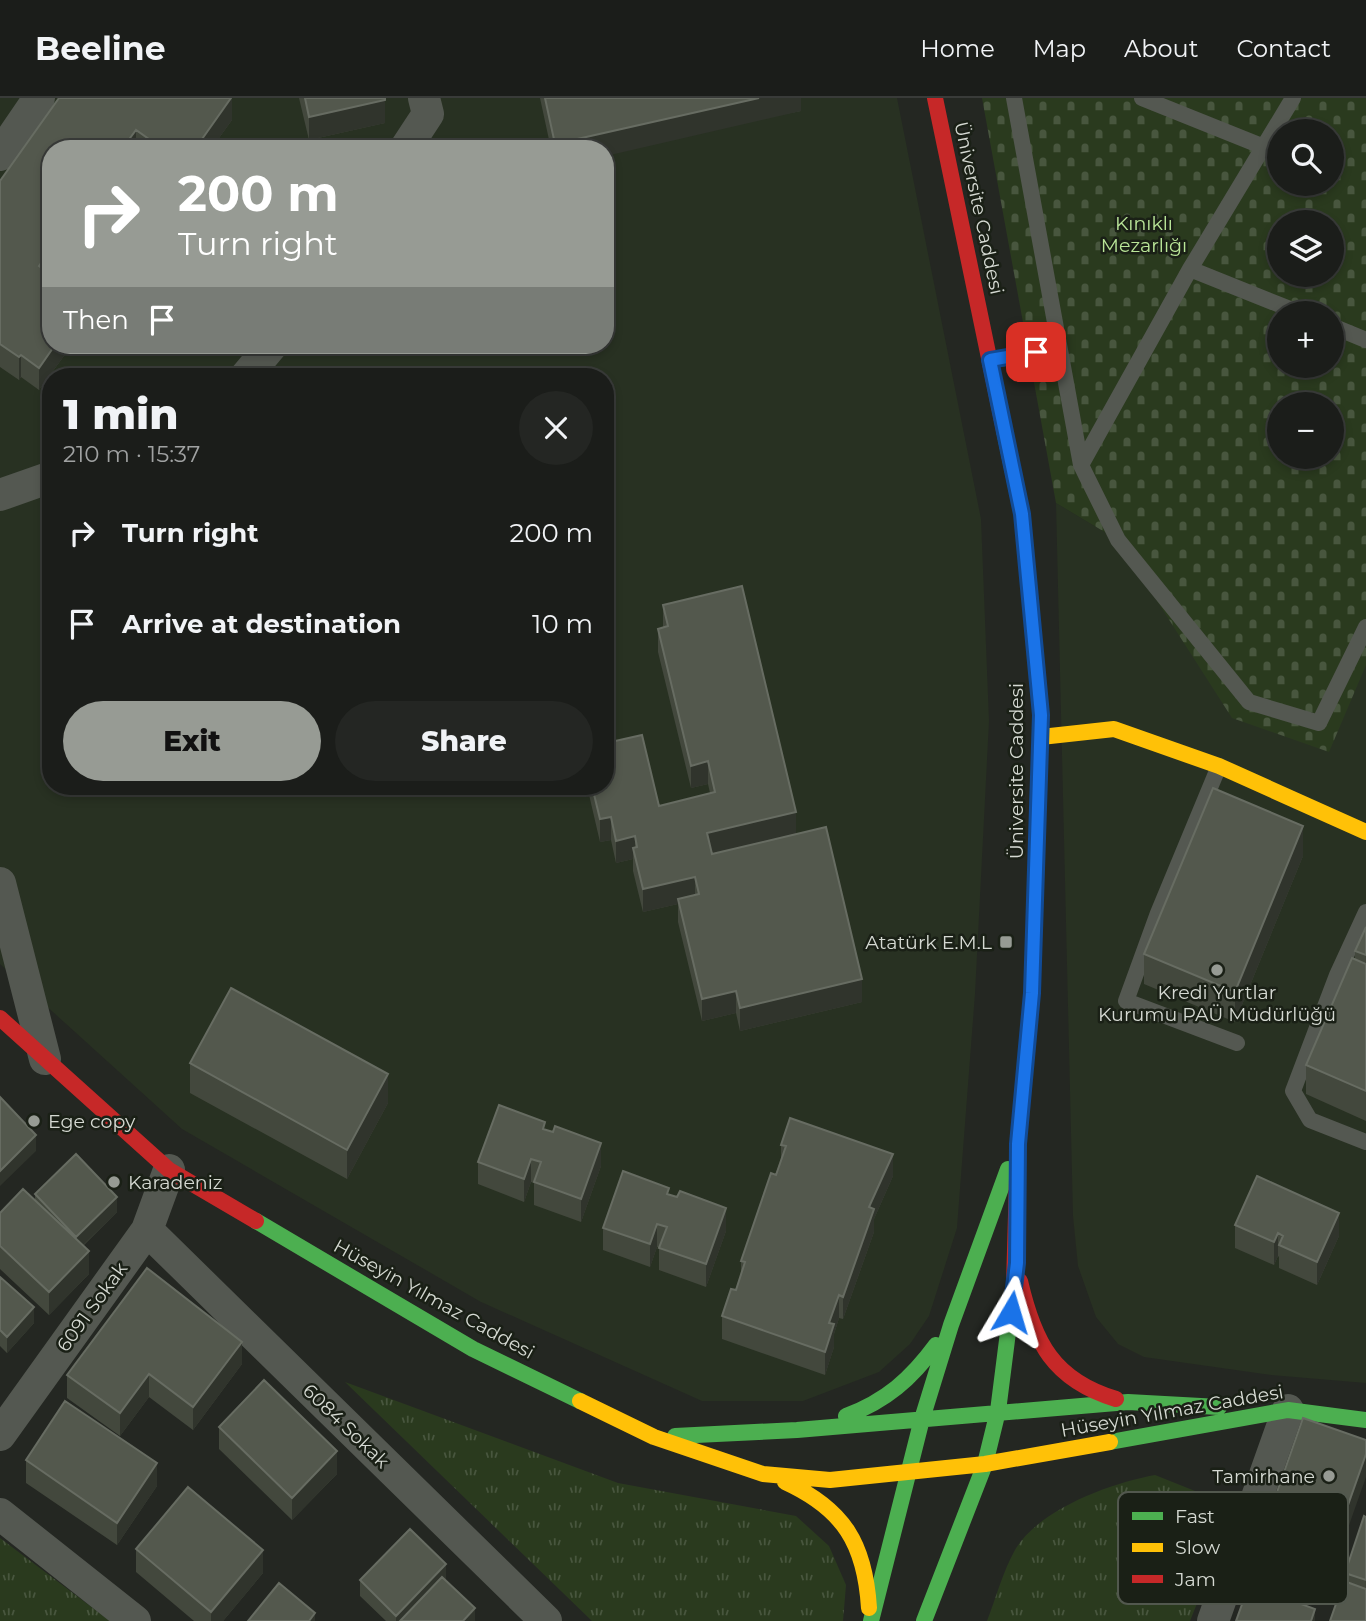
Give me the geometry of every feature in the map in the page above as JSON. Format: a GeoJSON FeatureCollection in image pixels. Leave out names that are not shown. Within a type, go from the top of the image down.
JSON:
{"type":"FeatureCollection","features":[{"type":"Feature","properties":{"kind":"street"},"geometry":{"type":"LineString","coordinates":[[0,155],[39,98]]}},
{"type":"Feature","properties":{"kind":"street"},"geometry":{"type":"LineString","coordinates":[[411,140],[428,114],[424,98]]}},
{"type":"Feature","properties":{"kind":"street","name":"Üniversite Caddesi"},"geometry":{"type":"LineString","coordinates":[[924,1621],[985,1464],[998,1411],[1017,1263],[1018,1144],[1032,993],[1041,737],[1022,514],[935,98]]}},
{"type":"Feature","properties":{"kind":"street"},"geometry":{"type":"LineString","coordinates":[[253,368],[264,354]]}},
{"type":"Feature","properties":{"kind":"street"},"geometry":{"type":"LineString","coordinates":[[0,495],[42,480]]}},
{"type":"Feature","properties":{"kind":"street"},"geometry":{"type":"LineString","coordinates":[[1041,737],[1114,729],[1219,766],[1366,832]]}},
{"type":"Feature","properties":{"kind":"street"},"geometry":{"type":"LineString","coordinates":[[0,883],[45,1059]]}},
{"type":"Feature","properties":{"kind":"street","name":"Hüseyin Yılmaz Caddesi"},"geometry":{"type":"LineString","coordinates":[[0,1018],[169,1170],[473,1349],[654,1437],[763,1474],[831,1480],[985,1464],[1288,1410],[1366,1420]]}},
{"type":"Feature","properties":{"kind":"street"},"geometry":{"type":"LineString","coordinates":[[870,1621],[922,1419],[951,1325],[1018,1144]]}},
{"type":"Feature","properties":{"kind":"street","name":"6091 Sokak"},"geometry":{"type":"LineString","coordinates":[[0,1435],[147,1230],[169,1170]]}},
{"type":"Feature","properties":{"kind":"street","name":"6084 Sokak"},"geometry":{"type":"LineString","coordinates":[[147,1230],[540,1619]]}},
{"type":"Feature","properties":{"kind":"street"},"geometry":{"type":"LineString","coordinates":[[1017,1263],[1024,1301],[1053,1365],[1086,1390],[1129,1402]]}},
{"type":"Feature","properties":{"kind":"street"},"geometry":{"type":"LineString","coordinates":[[797,1430],[883,1402],[914,1375],[951,1325]]}},
{"type":"Feature","properties":{"kind":"street"},"geometry":{"type":"LineString","coordinates":[[654,1437],[797,1430],[1129,1402],[1288,1410],[1259,1492]]}},
{"type":"Feature","properties":{"kind":"street"},"geometry":{"type":"LineString","coordinates":[[763,1474],[814,1496],[832,1508],[848,1525],[865,1575],[870,1621]]}},
{"type":"Feature","properties":{"kind":"street"},"geometry":{"type":"LineString","coordinates":[[0,1514],[135,1621]]}},
{"type":"Feature","properties":{"kind":"street"},"geometry":{"type":"LineString","coordinates":[[1213,1621],[1219,1604]]}},
{"type":"Feature","properties":{"kind":"lane"},"geometry":{"type":"LineString","coordinates":[[1014,98],[1081,465],[1118,540],[1248,702],[1319,723],[1366,626]]}},
{"type":"Feature","properties":{"kind":"lane"},"geometry":{"type":"LineString","coordinates":[[1142,98],[1264,147]]}},
{"type":"Feature","properties":{"kind":"lane"},"geometry":{"type":"LineString","coordinates":[[1081,465],[1190,269],[1293,98]]}},
{"type":"Feature","properties":{"kind":"lane"},"geometry":{"type":"LineString","coordinates":[[1190,269],[1270,301]]}},
{"type":"Feature","properties":{"kind":"lane"},"geometry":{"type":"LineString","coordinates":[[1344,331],[1366,340]]}},
{"type":"Feature","properties":{"kind":"lane"},"geometry":{"type":"LineString","coordinates":[[990,360],[1059,348]]}},
{"type":"Feature","properties":{"kind":"lane"},"geometry":{"type":"LineString","coordinates":[[1219,766],[1158,913],[1126,1001],[1237,1043]]}},
{"type":"Feature","properties":{"kind":"lane"},"geometry":{"type":"LineString","coordinates":[[1366,912],[1337,975],[1293,1091],[1310,1120],[1366,1142]]}},
{"type":"Feature","properties":{"kind":"shaded area"},"geometry":{"type":"Polygon","coordinates":[[[0,98],[897,98],[981,519],[989,721],[975,994],[957,1228],[929,1316],[910,1344],[879,1372],[803,1401],[702,1401],[481,1302],[182,1129],[0,964],[0,98]]]}},
{"type":"Feature","properties":{"kind":"shaded area","name":"Kredi Yurtlar Kurumu PAÜ Müdürlüğü"},"geometry":{"type":"Polygon","coordinates":[[[1056,503],[1118,540],[1366,626],[1366,1383],[1271,1375],[1144,1357],[1118,1344],[1096,1317],[1078,1266],[1073,1216],[1056,503]]]}},
{"type":"Feature","properties":{"kind":"green space","name":"Kınıklı Mezarlığı"},"geometry":{"type":"Polygon","coordinates":[[[982,98],[1366,98],[1366,665],[1329,752],[1232,718],[1118,540],[1056,503],[982,98]]]}},
{"type":"Feature","properties":{"kind":"green space"},"geometry":{"type":"Polygon","coordinates":[[[345,1382],[618,1483],[796,1516],[829,1546],[846,1585],[843,1621],[592,1621],[345,1382]]]}},
{"type":"Feature","properties":{"kind":"green space"},"geometry":{"type":"Polygon","coordinates":[[[1155,1475],[1198,1492],[1118,1492],[1118,1604],[1197,1604],[1190,1621],[987,1621],[1003,1576],[1015,1550],[1026,1535],[1058,1510],[1098,1491],[1155,1475]]]}},
{"type":"Feature","properties":{"kind":"green space"},"geometry":{"type":"Polygon","coordinates":[[[0,1538],[110,1621],[0,1621],[0,1538]]]}},
{"type":"Feature","properties":{"kind":"building"},"geometry":{"type":"Polygon","coordinates":[[[59,98],[231,98],[201,140],[150,140],[136,130],[129,140],[42,140],[42,262],[39,266],[42,268],[42,354],[49,354],[39,368],[0,344],[0,181],[59,98]]]}},
{"type":"Feature","properties":{"kind":"building"},"geometry":{"type":"Polygon","coordinates":[[[305,98],[385,98],[385,100],[309,117],[305,98]]]}},
{"type":"Feature","properties":{"kind":"building"},"geometry":{"type":"Polygon","coordinates":[[[545,98],[759,98],[573,140],[554,140],[545,98]]]}},
{"type":"Feature","properties":{"kind":"building"},"geometry":{"type":"Polygon","coordinates":[[[742,586],[796,812],[707,833],[712,854],[826,827],[862,979],[740,1008],[736,991],[702,999],[678,899],[699,894],[695,877],[643,889],[633,848],[637,847],[635,836],[616,841],[611,817],[600,819],[594,795],[614,795],[614,741],[642,735],[659,806],[715,792],[708,761],[691,766],[658,629],[668,626],[663,605],[742,586]]]}},
{"type":"Feature","properties":{"kind":"building"},"geometry":{"type":"Polygon","coordinates":[[[1213,788],[1303,826],[1235,992],[1144,954],[1213,788]]]}},
{"type":"Feature","properties":{"kind":"building"},"geometry":{"type":"Polygon","coordinates":[[[1366,927],[1366,955],[1355,951],[1366,927]]]}},
{"type":"Feature","properties":{"kind":"building"},"geometry":{"type":"Polygon","coordinates":[[[1352,958],[1366,964],[1366,1091],[1306,1065],[1352,958]]]}},
{"type":"Feature","properties":{"kind":"building"},"geometry":{"type":"Polygon","coordinates":[[[231,988],[388,1074],[347,1150],[190,1063],[231,988]]]}},
{"type":"Feature","properties":{"kind":"building"},"geometry":{"type":"Polygon","coordinates":[[[0,1097],[36,1135],[0,1171],[0,1097]]]}},
{"type":"Feature","properties":{"kind":"building"},"geometry":{"type":"Polygon","coordinates":[[[499,1105],[545,1122],[543,1129],[553,1132],[555,1126],[601,1143],[581,1199],[534,1182],[541,1162],[531,1159],[524,1179],[478,1162],[499,1105]]]}},
{"type":"Feature","properties":{"kind":"building"},"geometry":{"type":"Polygon","coordinates":[[[790,1118],[893,1154],[869,1207],[874,1209],[843,1297],[839,1295],[829,1323],[834,1324],[825,1352],[722,1316],[731,1289],[736,1290],[745,1262],[741,1261],[771,1173],[776,1175],[786,1146],[781,1145],[790,1118]]]}},
{"type":"Feature","properties":{"kind":"building"},"geometry":{"type":"Polygon","coordinates":[[[76,1154],[117,1197],[76,1237],[35,1194],[76,1154]]]}},
{"type":"Feature","properties":{"kind":"building"},"geometry":{"type":"Polygon","coordinates":[[[623,1171],[669,1188],[667,1194],[677,1197],[680,1191],[726,1208],[706,1264],[659,1248],[667,1227],[657,1224],[650,1244],[603,1228],[623,1171]]]}},
{"type":"Feature","properties":{"kind":"building"},"geometry":{"type":"Polygon","coordinates":[[[1257,1176],[1339,1213],[1317,1262],[1279,1245],[1283,1236],[1278,1233],[1274,1242],[1235,1225],[1257,1176]]]}},
{"type":"Feature","properties":{"kind":"building"},"geometry":{"type":"Polygon","coordinates":[[[23,1189],[89,1251],[49,1292],[0,1246],[0,1213],[23,1189]]]}},
{"type":"Feature","properties":{"kind":"building"},"geometry":{"type":"Polygon","coordinates":[[[147,1268],[242,1342],[193,1407],[149,1374],[120,1413],[67,1375],[147,1268]]]}},
{"type":"Feature","properties":{"kind":"building"},"geometry":{"type":"Polygon","coordinates":[[[0,1277],[34,1307],[7,1337],[0,1330],[0,1277]]]}},
{"type":"Feature","properties":{"kind":"building"},"geometry":{"type":"Polygon","coordinates":[[[264,1380],[337,1451],[292,1498],[219,1427],[264,1380]]]}},
{"type":"Feature","properties":{"kind":"building"},"geometry":{"type":"Polygon","coordinates":[[[65,1401],[157,1463],[117,1523],[26,1460],[65,1401]]]}},
{"type":"Feature","properties":{"kind":"building"},"geometry":{"type":"Polygon","coordinates":[[[1303,1418],[1366,1440],[1366,1454],[1348,1505],[1348,1492],[1277,1492],[1303,1418]]]}},
{"type":"Feature","properties":{"kind":"building"},"geometry":{"type":"Polygon","coordinates":[[[188,1487],[263,1550],[211,1612],[136,1549],[188,1487]]]}},
{"type":"Feature","properties":{"kind":"building"},"geometry":{"type":"Polygon","coordinates":[[[1364,1516],[1366,1580],[1348,1574],[1348,1564],[1364,1516]]]}},
{"type":"Feature","properties":{"kind":"building"},"geometry":{"type":"Polygon","coordinates":[[[410,1529],[446,1564],[396,1616],[360,1580],[410,1529]]]}},
{"type":"Feature","properties":{"kind":"building"},"geometry":{"type":"Polygon","coordinates":[[[442,1577],[475,1608],[463,1621],[400,1621],[442,1577]]]}},
{"type":"Feature","properties":{"kind":"building"},"geometry":{"type":"Polygon","coordinates":[[[1348,1582],[1366,1589],[1366,1621],[1330,1621],[1336,1604],[1348,1604],[1348,1582]]]}},
{"type":"Feature","properties":{"kind":"building"},"geometry":{"type":"Polygon","coordinates":[[[279,1583],[315,1613],[309,1621],[248,1621],[279,1583]]]}},
{"type":"Feature","properties":{"kind":"building"},"geometry":{"type":"Polygon","coordinates":[[[1242,1604],[1301,1604],[1315,1609],[1311,1621],[1236,1621],[1242,1604]]]}},
{"type":"Feature","properties":{"kind":"traffic: fast"},"geometry":{"type":"LineString","coordinates":[[1004,430],[1022,515],[1041,715],[1034,934]]}},
{"type":"Feature","properties":{"kind":"traffic: fast"},"geometry":{"type":"LineString","coordinates":[[871,1621],[922,1419],[951,1325],[1008,1169]]}},
{"type":"Feature","properties":{"kind":"traffic: fast"},"geometry":{"type":"LineString","coordinates":[[256,1221],[473,1349],[580,1401]]}},
{"type":"Feature","properties":{"kind":"traffic: fast"},"geometry":{"type":"LineString","coordinates":[[924,1621],[985,1464],[998,1411],[1014,1285]]}},
{"type":"Feature","properties":{"kind":"traffic: fast"},"geometry":{"type":"LineString","coordinates":[[846,1416],[897,1388],[936,1345]]}},
{"type":"Feature","properties":{"kind":"traffic: fast"},"geometry":{"type":"LineString","coordinates":[[675,1436],[797,1430],[1128,1402],[1219,1407]]}},
{"type":"Feature","properties":{"kind":"traffic: fast"},"geometry":{"type":"LineString","coordinates":[[1110,1442],[1288,1410],[1366,1420]]}},
{"type":"Feature","properties":{"kind":"traffic: slow"},"geometry":{"type":"LineString","coordinates":[[1041,737],[1114,729],[1219,766],[1366,832]]}},
{"type":"Feature","properties":{"kind":"traffic: slow"},"geometry":{"type":"LineString","coordinates":[[580,1401],[654,1437],[763,1474],[830,1480],[985,1464],[1110,1442]]}},
{"type":"Feature","properties":{"kind":"traffic: slow"},"geometry":{"type":"LineString","coordinates":[[785,1482],[822,1504],[848,1531],[862,1565],[869,1608]]}},
{"type":"Feature","properties":{"kind":"traffic: jam"},"geometry":{"type":"LineString","coordinates":[[935,98],[1004,430]]}},
{"type":"Feature","properties":{"kind":"traffic: jam"},"geometry":{"type":"LineString","coordinates":[[1014,1285],[1018,1144],[1032,993],[1034,934]]}},
{"type":"Feature","properties":{"kind":"traffic: jam"},"geometry":{"type":"LineString","coordinates":[[0,1018],[169,1170],[256,1221]]}},
{"type":"Feature","properties":{"kind":"traffic: jam"},"geometry":{"type":"LineString","coordinates":[[1020,1281],[1032,1322],[1050,1356],[1076,1381],[1116,1399]]}},
{"type":"Feature","properties":{"kind":"place","name":"Atatürk E.M.L"},"geometry":{"type":"Point","coordinates":[1006,942]}},
{"type":"Feature","properties":{"kind":"place","name":"Kredi Yurtlar Kurumu PAÜ Müdürlüğü"},"geometry":{"type":"Point","coordinates":[1217,970]}},
{"type":"Feature","properties":{"kind":"place","name":"Ege copy"},"geometry":{"type":"Point","coordinates":[34,1121]}},
{"type":"Feature","properties":{"kind":"place","name":"Karadeniz"},"geometry":{"type":"Point","coordinates":[114,1182]}},
{"type":"Feature","properties":{"kind":"place","name":"Tamirhane"},"geometry":{"type":"Point","coordinates":[1329,1476]}},
{"type":"Feature","properties":{"kind":"route"},"geometry":{"type":"LineString","coordinates":[[1011,1312],[1017,1263],[1018,1144],[1032,993],[1041,715],[1022,514],[990,360],[1036,352]]}}]}
